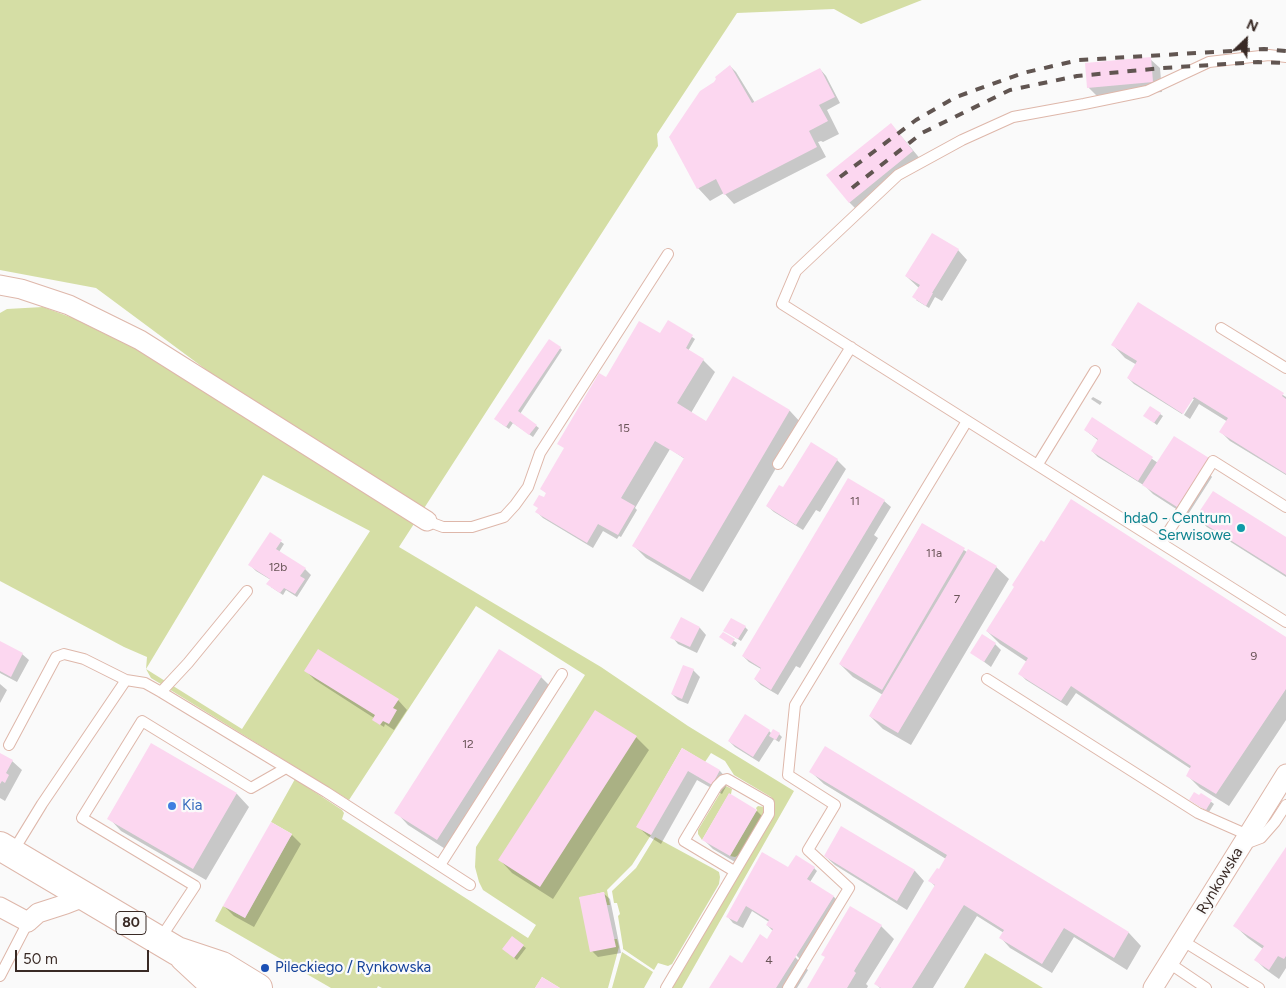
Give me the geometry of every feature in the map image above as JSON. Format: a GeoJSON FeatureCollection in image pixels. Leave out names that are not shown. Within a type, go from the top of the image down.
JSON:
{"type":"FeatureCollection","features":[{"type":"Feature","properties":{"kind":"main road","name":"80"},"geometry":{"type":"LineString","coordinates":[[6,849],[168,945],[222,966],[258,988]]}},
{"type":"Feature","properties":{"kind":"main road","name":"80"},"geometry":{"type":"LineString","coordinates":[[168,945],[220,988]]}},
{"type":"Feature","properties":{"kind":"street"},"geometry":{"type":"LineString","coordinates":[[0,285],[21,289],[69,305],[140,340],[427,521]]}},
{"type":"Feature","properties":{"kind":"street","name":"Rynkowska"},"geometry":{"type":"LineString","coordinates":[[1153,988],[1286,774]]}},
{"type":"Feature","properties":{"kind":"street"},"geometry":{"type":"LineString","coordinates":[[0,907],[28,922],[38,913],[84,896]]}},
{"type":"Feature","properties":{"kind":"lane"},"geometry":{"type":"LineString","coordinates":[[1286,57],[1269,55],[1209,62],[1147,91],[1012,117],[962,140],[898,175],[796,272],[782,304],[1286,622]]}},
{"type":"Feature","properties":{"kind":"lane"},"geometry":{"type":"LineString","coordinates":[[427,521],[443,526],[472,527],[504,516],[515,505],[528,487],[540,453],[668,254]]}},
{"type":"Feature","properties":{"kind":"lane"},"geometry":{"type":"LineString","coordinates":[[1221,328],[1286,368]]}},
{"type":"Feature","properties":{"kind":"lane"},"geometry":{"type":"LineString","coordinates":[[778,464],[851,347]]}},
{"type":"Feature","properties":{"kind":"lane"},"geometry":{"type":"LineString","coordinates":[[1038,464],[1095,370]]}},
{"type":"Feature","properties":{"kind":"lane"},"geometry":{"type":"LineString","coordinates":[[788,988],[850,888],[808,850],[835,805],[788,775],[795,705],[968,421]]}},
{"type":"Feature","properties":{"kind":"lane"},"geometry":{"type":"LineString","coordinates":[[1162,542],[1213,461],[1286,507]]}},
{"type":"Feature","properties":{"kind":"lane"},"geometry":{"type":"LineString","coordinates":[[161,692],[188,663],[247,591]]}},
{"type":"Feature","properties":{"kind":"lane"},"geometry":{"type":"LineString","coordinates":[[9,745],[56,657],[64,654],[84,658],[126,680],[145,683],[161,692],[326,792],[470,885]]}},
{"type":"Feature","properties":{"kind":"lane"},"geometry":{"type":"LineString","coordinates":[[440,866],[562,674]]}},
{"type":"Feature","properties":{"kind":"lane"},"geometry":{"type":"LineString","coordinates":[[987,679],[1198,813],[1245,840],[1261,838],[1276,822],[1286,805]]}},
{"type":"Feature","properties":{"kind":"lane"},"geometry":{"type":"LineString","coordinates":[[6,849],[42,804],[126,680]]}},
{"type":"Feature","properties":{"kind":"lane"},"geometry":{"type":"LineString","coordinates":[[168,945],[195,886],[82,818],[142,721],[251,788],[286,768]]}},
{"type":"Feature","properties":{"kind":"lane"},"geometry":{"type":"LineString","coordinates":[[666,988],[769,814],[769,803],[727,779],[717,786],[684,841],[734,871]]}},
{"type":"Feature","properties":{"kind":"lane"},"geometry":{"type":"LineString","coordinates":[[0,976],[28,922]]}},
{"type":"Feature","properties":{"kind":"lane"},"geometry":{"type":"LineString","coordinates":[[1183,941],[1259,988]]}},
{"type":"Feature","properties":{"kind":"lane"},"geometry":{"type":"LineString","coordinates":[[1169,963],[1206,988]]}},
{"type":"Feature","properties":{"kind":"green space"},"geometry":{"type":"Polygon","coordinates":[[[0,0],[922,0],[861,24],[834,9],[737,13],[657,134],[658,146],[399,547],[601,667],[688,726],[794,791],[682,988],[670,988],[773,816],[775,808],[771,797],[734,775],[725,761],[711,753],[705,762],[682,748],[637,827],[651,835],[632,865],[607,890],[610,905],[607,905],[604,892],[579,898],[614,939],[617,939],[619,947],[608,988],[560,988],[542,977],[535,988],[382,988],[378,986],[377,988],[331,988],[215,921],[223,906],[245,918],[292,834],[271,822],[295,779],[342,810],[344,813],[342,819],[528,938],[536,925],[483,890],[475,867],[476,847],[585,675],[476,606],[349,800],[151,678],[146,669],[147,657],[124,647],[0,581],[0,313],[7,309],[43,307],[73,318],[154,358],[406,518],[96,288],[0,270],[0,0]],[[263,475],[146,669],[242,729],[370,531],[263,475]]]}},
{"type":"Feature","properties":{"kind":"green space"},"geometry":{"type":"Polygon","coordinates":[[[726,786],[732,789],[731,794],[729,794],[702,840],[698,830],[726,786]]]}},
{"type":"Feature","properties":{"kind":"green space"},"geometry":{"type":"Polygon","coordinates":[[[758,806],[764,807],[763,814],[739,855],[735,857],[730,856],[757,810],[758,806]]]}},
{"type":"Feature","properties":{"kind":"green space"},"geometry":{"type":"Polygon","coordinates":[[[655,837],[719,872],[720,877],[719,884],[672,964],[668,966],[658,963],[654,970],[623,949],[618,916],[620,914],[617,903],[614,903],[612,891],[636,868],[655,837]]]}},
{"type":"Feature","properties":{"kind":"green space"},"geometry":{"type":"Polygon","coordinates":[[[622,952],[653,972],[644,988],[612,988],[622,952]]]}},
{"type":"Feature","properties":{"kind":"green space"},"geometry":{"type":"Polygon","coordinates":[[[985,953],[1043,988],[964,988],[985,953]]]}},
{"type":"Feature","properties":{"kind":"building"},"geometry":{"type":"Polygon","coordinates":[[[1151,57],[1153,82],[1087,88],[1085,63],[1151,57]]]}},
{"type":"Feature","properties":{"kind":"building"},"geometry":{"type":"Polygon","coordinates":[[[730,65],[752,103],[820,68],[835,97],[819,105],[828,121],[809,131],[817,147],[724,195],[716,179],[697,189],[669,137],[700,91],[714,82],[715,77],[730,65]]]}},
{"type":"Feature","properties":{"kind":"building"},"geometry":{"type":"Polygon","coordinates":[[[891,123],[913,151],[849,203],[826,175],[891,123]]]}},
{"type":"Feature","properties":{"kind":"building"},"geometry":{"type":"Polygon","coordinates":[[[932,233],[959,249],[926,306],[912,297],[920,285],[905,276],[932,233]]]}},
{"type":"Feature","properties":{"kind":"building"},"geometry":{"type":"Polygon","coordinates":[[[1138,302],[1284,393],[1282,396],[1286,399],[1286,474],[1219,432],[1228,418],[1194,397],[1183,414],[1127,378],[1137,361],[1111,345],[1138,302]]]}},
{"type":"Feature","properties":{"kind":"building"},"geometry":{"type":"Polygon","coordinates":[[[668,320],[693,335],[686,348],[704,359],[677,403],[706,421],[733,376],[790,410],[690,580],[632,546],[684,458],[655,441],[621,498],[635,506],[618,535],[598,524],[587,543],[535,512],[538,508],[533,505],[539,495],[544,497],[546,493],[540,489],[564,448],[557,444],[599,373],[606,377],[639,321],[660,333],[668,320]]]}},
{"type":"Feature","properties":{"kind":"building"},"geometry":{"type":"Polygon","coordinates":[[[549,339],[561,347],[518,411],[537,425],[529,435],[510,421],[506,427],[494,419],[549,339]]]}},
{"type":"Feature","properties":{"kind":"building"},"geometry":{"type":"Polygon","coordinates":[[[1150,406],[1161,413],[1154,423],[1143,416],[1150,406]]]}},
{"type":"Feature","properties":{"kind":"building"},"geometry":{"type":"Polygon","coordinates":[[[1092,417],[1153,457],[1138,481],[1091,451],[1098,439],[1084,430],[1092,417]]]}},
{"type":"Feature","properties":{"kind":"building"},"geometry":{"type":"Polygon","coordinates":[[[1174,436],[1209,458],[1177,507],[1142,485],[1174,436]]]}},
{"type":"Feature","properties":{"kind":"building"},"geometry":{"type":"Polygon","coordinates":[[[811,442],[838,459],[796,525],[766,506],[779,485],[783,487],[811,442]]]}},
{"type":"Feature","properties":{"kind":"building"},"geometry":{"type":"Polygon","coordinates":[[[848,478],[885,500],[771,690],[754,679],[761,668],[742,656],[848,478]]]}},
{"type":"Feature","properties":{"kind":"building","name":"hda0 - Centrum Serwisowe"},"geometry":{"type":"Polygon","coordinates":[[[1213,491],[1286,537],[1286,575],[1195,518],[1213,491]]]}},
{"type":"Feature","properties":{"kind":"building"},"geometry":{"type":"Polygon","coordinates":[[[1071,499],[1286,637],[1286,689],[1216,794],[1186,776],[1191,766],[1071,686],[1061,701],[1018,674],[1028,658],[986,631],[1014,587],[1012,585],[1041,540],[1044,542],[1071,499]]]}},
{"type":"Feature","properties":{"kind":"building"},"geometry":{"type":"Polygon","coordinates":[[[922,523],[965,548],[882,690],[839,664],[922,523]]]}},
{"type":"Feature","properties":{"kind":"building"},"geometry":{"type":"Polygon","coordinates":[[[270,532],[282,540],[276,549],[306,568],[300,576],[305,579],[295,594],[284,588],[280,593],[266,584],[270,579],[248,565],[270,532]]]}},
{"type":"Feature","properties":{"kind":"building"},"geometry":{"type":"Polygon","coordinates":[[[968,549],[997,566],[898,733],[869,716],[968,549]]]}},
{"type":"Feature","properties":{"kind":"building"},"geometry":{"type":"Polygon","coordinates":[[[681,617],[700,627],[690,647],[670,638],[681,617]]]}},
{"type":"Feature","properties":{"kind":"building"},"geometry":{"type":"Polygon","coordinates":[[[731,618],[746,626],[738,639],[723,631],[731,618]]]}},
{"type":"Feature","properties":{"kind":"building"},"geometry":{"type":"Polygon","coordinates":[[[723,632],[735,639],[731,645],[719,637],[723,632]]]}},
{"type":"Feature","properties":{"kind":"building"},"geometry":{"type":"Polygon","coordinates":[[[982,634],[996,643],[984,662],[970,653],[982,634]]]}},
{"type":"Feature","properties":{"kind":"building"},"geometry":{"type":"Polygon","coordinates":[[[0,641],[23,653],[11,677],[0,671],[0,641]]]}},
{"type":"Feature","properties":{"kind":"building"},"geometry":{"type":"Polygon","coordinates":[[[318,649],[399,699],[393,708],[397,710],[389,724],[383,721],[380,725],[372,720],[375,715],[304,671],[318,649]]]}},
{"type":"Feature","properties":{"kind":"building"},"geometry":{"type":"Polygon","coordinates":[[[499,649],[542,676],[437,840],[394,813],[499,649]]]}},
{"type":"Feature","properties":{"kind":"building"},"geometry":{"type":"Polygon","coordinates":[[[683,665],[694,669],[682,699],[671,694],[683,665]]]}},
{"type":"Feature","properties":{"kind":"building"},"geometry":{"type":"Polygon","coordinates":[[[595,710],[637,736],[540,887],[498,860],[595,710]]]}},
{"type":"Feature","properties":{"kind":"building"},"geometry":{"type":"Polygon","coordinates":[[[745,714],[770,730],[753,757],[728,741],[745,714]]]}},
{"type":"Feature","properties":{"kind":"building"},"geometry":{"type":"Polygon","coordinates":[[[773,729],[780,733],[776,740],[769,736],[773,729]]]}},
{"type":"Feature","properties":{"kind":"building","name":"Kia"},"geometry":{"type":"Polygon","coordinates":[[[151,743],[237,793],[193,869],[107,819],[151,743]]]}},
{"type":"Feature","properties":{"kind":"building"},"geometry":{"type":"Polygon","coordinates":[[[825,746],[1129,932],[1114,958],[1064,928],[1042,964],[999,938],[1004,930],[964,905],[912,988],[881,988],[874,984],[935,885],[928,881],[937,868],[939,869],[947,855],[809,772],[825,746]]]}},
{"type":"Feature","properties":{"kind":"building"},"geometry":{"type":"Polygon","coordinates":[[[682,748],[720,770],[712,785],[688,771],[651,835],[636,827],[682,748]]]}},
{"type":"Feature","properties":{"kind":"building"},"geometry":{"type":"Polygon","coordinates":[[[0,753],[13,760],[6,773],[9,775],[5,783],[2,781],[0,784],[0,753]]]}},
{"type":"Feature","properties":{"kind":"building"},"geometry":{"type":"Polygon","coordinates":[[[1194,792],[1199,795],[1201,793],[1212,800],[1206,810],[1189,800],[1194,792]]]}},
{"type":"Feature","properties":{"kind":"building"},"geometry":{"type":"Polygon","coordinates":[[[729,793],[757,810],[730,856],[702,840],[729,793]]]}},
{"type":"Feature","properties":{"kind":"building"},"geometry":{"type":"Polygon","coordinates":[[[271,822],[292,834],[245,918],[223,906],[271,822]]]}},
{"type":"Feature","properties":{"kind":"building"},"geometry":{"type":"Polygon","coordinates":[[[841,826],[915,870],[897,901],[824,856],[841,826]]]}},
{"type":"Feature","properties":{"kind":"building"},"geometry":{"type":"Polygon","coordinates":[[[1286,847],[1286,956],[1284,959],[1278,956],[1269,970],[1254,960],[1264,946],[1233,926],[1286,847]]]}},
{"type":"Feature","properties":{"kind":"building"},"geometry":{"type":"Polygon","coordinates":[[[762,852],[788,867],[796,855],[815,867],[807,879],[834,896],[776,988],[709,988],[730,955],[742,963],[760,934],[767,939],[773,929],[766,925],[769,920],[746,906],[737,922],[726,917],[762,852]]]}},
{"type":"Feature","properties":{"kind":"building"},"geometry":{"type":"Polygon","coordinates":[[[604,892],[616,947],[590,952],[579,897],[604,892]]]}},
{"type":"Feature","properties":{"kind":"building"},"geometry":{"type":"Polygon","coordinates":[[[850,906],[882,925],[854,971],[856,973],[847,988],[807,988],[825,957],[821,955],[850,906]]]}},
{"type":"Feature","properties":{"kind":"building"},"geometry":{"type":"Polygon","coordinates":[[[512,936],[524,945],[514,958],[502,949],[512,936]]]}},
{"type":"Feature","properties":{"kind":"building"},"geometry":{"type":"Polygon","coordinates":[[[542,977],[560,988],[535,988],[542,977]]]}},
{"type":"Feature","properties":{"kind":"railway"},"geometry":{"type":"LineString","coordinates":[[840,177],[916,120],[956,97],[1023,73],[1079,60],[1264,49],[1286,51]]}},
{"type":"Feature","properties":{"kind":"railway"},"geometry":{"type":"LineString","coordinates":[[852,188],[922,133],[1010,90],[1077,76],[1258,62],[1286,63]]}},
{"type":"Feature","properties":{"kind":"place","name":"hda0 - Centrum Serwisowe"},"geometry":{"type":"Point","coordinates":[1241,528]}},
{"type":"Feature","properties":{"kind":"place","name":"Kia"},"geometry":{"type":"Point","coordinates":[172,806]}},
{"type":"Feature","properties":{"kind":"place","name":"Pileckiego / Rynkowska"},"geometry":{"type":"Point","coordinates":[265,968]}}]}
